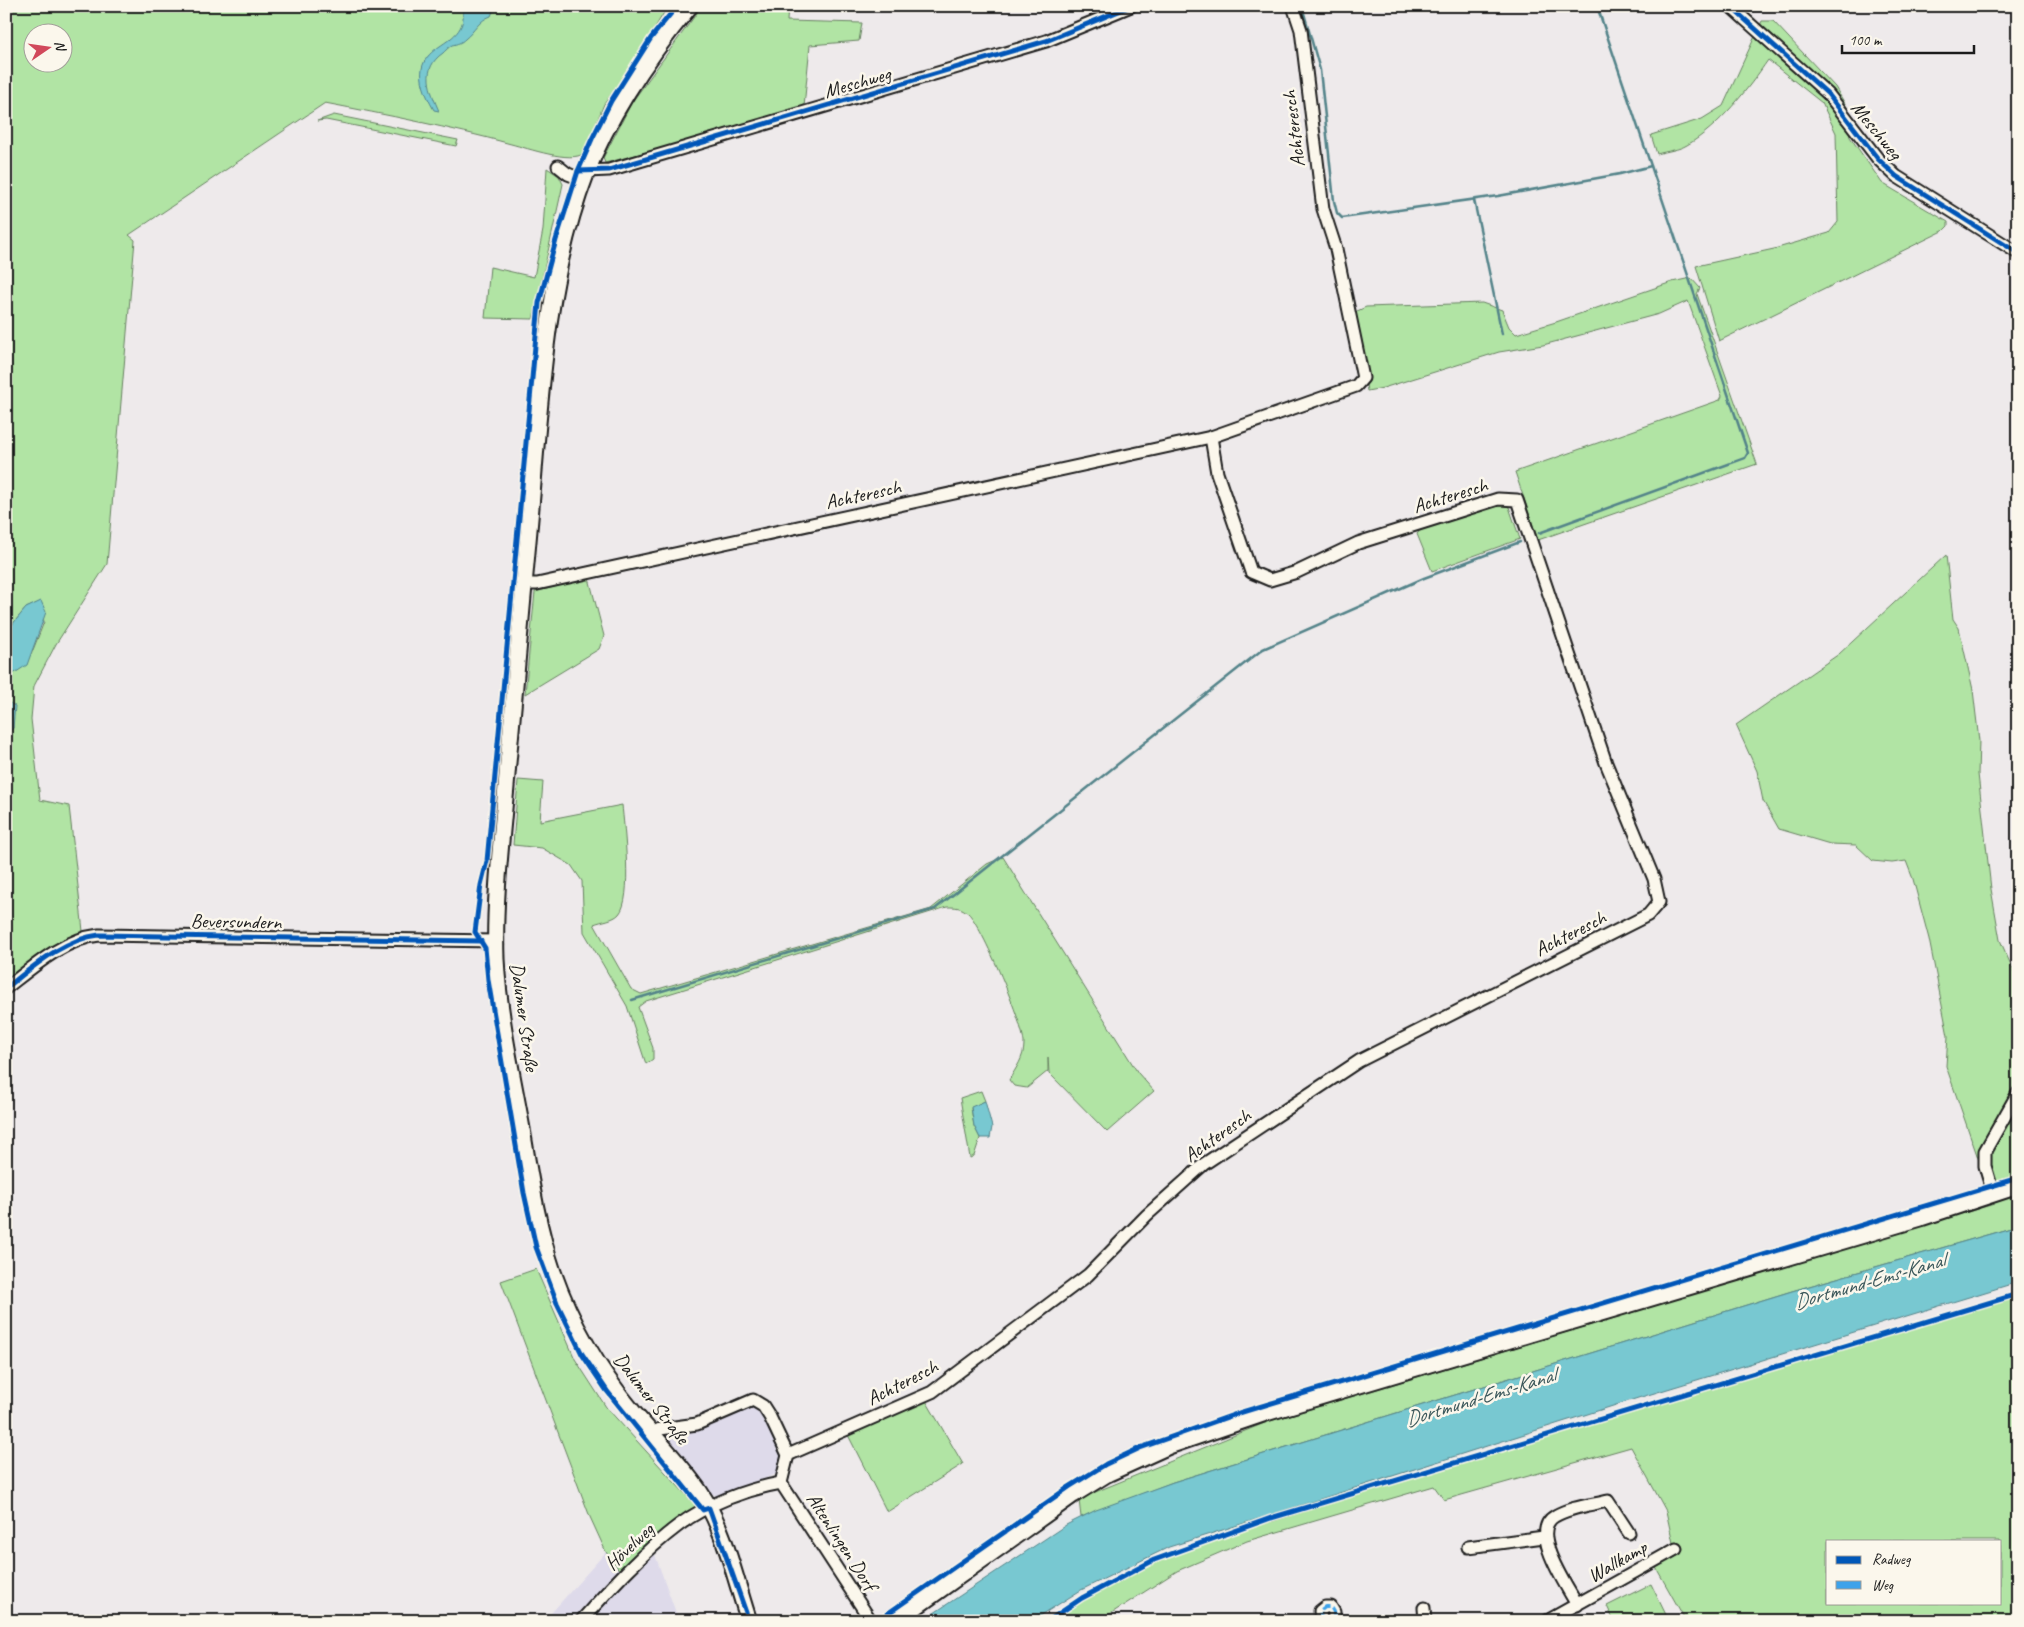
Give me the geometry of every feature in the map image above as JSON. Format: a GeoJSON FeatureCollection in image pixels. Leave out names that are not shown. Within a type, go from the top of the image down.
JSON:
{"type":"FeatureCollection","features":[{"type":"Feature","properties":{"kind":"main road","name":"Dalumer Straße"},"geometry":{"type":"LineString","coordinates":[[690,6],[660,41],[618,106],[585,176],[565,242],[552,305],[544,364],[499,861],[496,941],[504,1022],[535,1204],[545,1246],[562,1294],[588,1346],[613,1386],[685,1472],[709,1508],[749,1621]]}},
{"type":"Feature","properties":{"kind":"main road"},"geometry":{"type":"LineString","coordinates":[[893,1621],[916,1608],[1072,1495],[1107,1474],[1169,1446],[1266,1413],[1921,1218],[2018,1186]]}},
{"type":"Feature","properties":{"kind":"street","name":"Meschweg"},"geometry":{"type":"LineString","coordinates":[[585,176],[1046,41],[1131,6]]}},
{"type":"Feature","properties":{"kind":"street","name":"Achteresch"},"geometry":{"type":"LineString","coordinates":[[524,584],[537,584],[1211,437],[1356,386],[1363,378],[1336,249],[1323,209],[1301,30],[1293,6]]}},
{"type":"Feature","properties":{"kind":"street","name":"Meschweg"},"geometry":{"type":"LineString","coordinates":[[1730,6],[1828,94],[1878,159],[1896,176],[2018,253]]}},
{"type":"Feature","properties":{"kind":"street"},"geometry":{"type":"LineString","coordinates":[[558,166],[568,174],[585,176]]}},
{"type":"Feature","properties":{"kind":"street","name":"Achteresch"},"geometry":{"type":"LineString","coordinates":[[788,1455],[932,1392],[1088,1275],[1147,1215],[1204,1164],[1359,1061],[1648,915],[1659,902],[1654,878],[1606,763],[1517,500],[1498,499],[1358,543],[1297,572],[1270,580],[1251,572],[1217,473],[1211,437]]}},
{"type":"Feature","properties":{"kind":"street","name":"Beversundern"},"geometry":{"type":"LineString","coordinates":[[6,988],[64,947],[78,940],[99,935],[496,941]]}},
{"type":"Feature","properties":{"kind":"street"},"geometry":{"type":"LineString","coordinates":[[1993,1193],[1985,1166],[1985,1151],[2018,1093]]}},
{"type":"Feature","properties":{"kind":"street"},"geometry":{"type":"LineString","coordinates":[[652,1433],[660,1429],[697,1424],[753,1400],[763,1406],[770,1417],[788,1455]]}},
{"type":"Feature","properties":{"kind":"street","name":"Altenlingen Dorf"},"geometry":{"type":"LineString","coordinates":[[788,1455],[781,1483],[871,1621]]}},
{"type":"Feature","properties":{"kind":"street","name":"Altenlingen Dorf"},"geometry":{"type":"LineString","coordinates":[[709,1508],[759,1488],[781,1483]]}},
{"type":"Feature","properties":{"kind":"street","name":"Wallkamp"},"geometry":{"type":"LineString","coordinates":[[1577,1605],[1548,1551],[1544,1537],[1546,1525],[1554,1516],[1608,1501],[1629,1532]]}},
{"type":"Feature","properties":{"kind":"street","name":"Hövelweg"},"geometry":{"type":"LineString","coordinates":[[581,1621],[630,1569],[679,1524],[709,1508]]}},
{"type":"Feature","properties":{"kind":"street"},"geometry":{"type":"LineString","coordinates":[[1468,1548],[1544,1537]]}},
{"type":"Feature","properties":{"kind":"street","name":"Wallkamp"},"geometry":{"type":"LineString","coordinates":[[1547,1621],[1676,1549]]}},
{"type":"Feature","properties":{"kind":"street"},"geometry":{"type":"LineString","coordinates":[[1321,1621],[1320,1611],[1325,1607],[1331,1607],[1334,1612],[1334,1618],[1331,1621]]}},
{"type":"Feature","properties":{"kind":"street"},"geometry":{"type":"LineString","coordinates":[[1424,1608],[1425,1621]]}},
{"type":"Feature","properties":{"kind":"shaded area"},"geometry":{"type":"Polygon","coordinates":[[[749,1406],[758,1407],[762,1412],[778,1446],[781,1454],[778,1473],[719,1498],[711,1493],[665,1435],[749,1406]]]}},
{"type":"Feature","properties":{"kind":"shaded area"},"geometry":{"type":"Polygon","coordinates":[[[606,1552],[620,1571],[654,1552],[679,1621],[544,1621],[606,1552]]]}},
{"type":"Feature","properties":{"kind":"green space"},"geometry":{"type":"Polygon","coordinates":[[[6,6],[668,6],[629,70],[604,104],[584,153],[578,156],[570,157],[549,154],[441,127],[325,103],[129,235],[135,240],[107,564],[56,644],[34,686],[31,719],[40,800],[69,806],[83,931],[6,984],[6,736],[13,728],[10,703],[6,705],[6,690],[9,687],[6,671],[10,676],[31,655],[44,622],[40,602],[26,608],[6,632],[6,6]]]}},
{"type":"Feature","properties":{"kind":"green space"},"geometry":{"type":"Polygon","coordinates":[[[702,6],[788,6],[787,21],[862,23],[859,41],[810,45],[804,107],[708,136],[605,163],[603,158],[632,102],[702,6]]]}},
{"type":"Feature","properties":{"kind":"green space"},"geometry":{"type":"Polygon","coordinates":[[[1762,21],[1773,21],[1835,87],[1847,107],[1850,137],[1882,183],[1948,222],[1948,226],[1943,231],[1719,341],[1696,266],[1774,249],[1829,233],[1838,222],[1836,133],[1822,103],[1768,60],[1732,107],[1710,128],[1684,147],[1657,154],[1651,135],[1702,119],[1723,106],[1762,21]]]}},
{"type":"Feature","properties":{"kind":"green space"},"geometry":{"type":"Polygon","coordinates":[[[334,115],[458,140],[456,146],[326,120],[317,121],[334,115]]]}},
{"type":"Feature","properties":{"kind":"green space"},"geometry":{"type":"Polygon","coordinates":[[[547,168],[559,176],[563,184],[533,319],[485,318],[490,267],[534,277],[543,230],[547,168]]]}},
{"type":"Feature","properties":{"kind":"green space"},"geometry":{"type":"Polygon","coordinates":[[[1691,278],[1700,288],[1697,294],[1757,464],[1538,540],[1515,472],[1720,400],[1722,396],[1688,301],[1659,314],[1543,345],[1499,352],[1383,388],[1367,391],[1355,312],[1366,307],[1482,303],[1502,310],[1509,327],[1516,334],[1672,282],[1691,278]]]}},
{"type":"Feature","properties":{"kind":"green space"},"geometry":{"type":"Polygon","coordinates":[[[1498,504],[1509,507],[1520,539],[1432,571],[1417,534],[1422,528],[1498,504]]]}},
{"type":"Feature","properties":{"kind":"green space"},"geometry":{"type":"Polygon","coordinates":[[[1946,555],[1953,619],[1959,628],[1973,690],[1979,741],[1978,774],[1991,889],[2000,940],[2018,981],[2018,1226],[1792,1291],[1173,1482],[1081,1517],[1079,1500],[1088,1495],[1267,1422],[1994,1204],[1946,1066],[1948,1036],[1929,939],[1913,879],[1906,861],[1892,863],[1873,861],[1856,845],[1830,844],[1779,829],[1763,801],[1757,771],[1736,725],[1839,654],[1946,555]]]}},
{"type":"Feature","properties":{"kind":"green space"},"geometry":{"type":"Polygon","coordinates":[[[589,578],[604,636],[599,649],[525,694],[535,592],[589,578]]]}},
{"type":"Feature","properties":{"kind":"green space"},"geometry":{"type":"Polygon","coordinates":[[[518,780],[543,782],[540,821],[622,805],[626,845],[626,894],[623,906],[617,916],[594,924],[631,989],[641,994],[931,909],[987,864],[1003,857],[1138,1073],[1154,1091],[1107,1132],[1049,1073],[1048,1057],[1048,1071],[1027,1088],[1014,1086],[1009,1080],[1017,1067],[1024,1049],[1018,1018],[992,955],[974,921],[961,908],[953,907],[947,907],[646,1001],[638,1007],[653,1048],[653,1059],[646,1064],[627,1006],[584,932],[582,881],[571,865],[542,848],[513,845],[518,780]]]}},
{"type":"Feature","properties":{"kind":"green space"},"geometry":{"type":"Polygon","coordinates":[[[981,1091],[985,1101],[971,1108],[974,1126],[980,1138],[974,1156],[970,1158],[960,1098],[981,1091]]]}},
{"type":"Feature","properties":{"kind":"green space"},"geometry":{"type":"Polygon","coordinates":[[[536,1269],[575,1359],[606,1407],[696,1506],[620,1571],[606,1552],[590,1517],[501,1281],[536,1269]]]}},
{"type":"Feature","properties":{"kind":"green space"},"geometry":{"type":"Polygon","coordinates":[[[2018,1296],[2018,1621],[1686,1621],[1654,1564],[1675,1552],[1666,1511],[1631,1447],[1444,1500],[1434,1486],[1247,1541],[1177,1571],[1099,1621],[1050,1621],[1085,1598],[1154,1562],[1257,1526],[1639,1408],[2018,1296]]]}},
{"type":"Feature","properties":{"kind":"green space"},"geometry":{"type":"Polygon","coordinates":[[[925,1399],[963,1464],[887,1512],[847,1433],[925,1399]]]}},
{"type":"Feature","properties":{"kind":"green space"},"geometry":{"type":"Polygon","coordinates":[[[1651,1584],[1669,1621],[1614,1621],[1607,1606],[1651,1584]]]}},
{"type":"Feature","properties":{"kind":"water"},"geometry":{"type":"Polygon","coordinates":[[[462,6],[495,6],[491,16],[480,23],[459,43],[452,45],[431,66],[429,73],[430,88],[439,111],[434,110],[423,86],[422,69],[427,57],[457,33],[462,22],[462,6]]]}},
{"type":"Feature","properties":{"kind":"water"},"geometry":{"type":"Polygon","coordinates":[[[41,601],[46,612],[27,665],[10,676],[6,671],[6,632],[26,608],[41,601]]]}},
{"type":"Feature","properties":{"kind":"water"},"geometry":{"type":"Polygon","coordinates":[[[10,703],[15,706],[13,728],[6,736],[6,705],[10,703]]]}},
{"type":"Feature","properties":{"kind":"water"},"geometry":{"type":"Polygon","coordinates":[[[985,1101],[992,1127],[990,1138],[980,1138],[974,1126],[971,1107],[985,1101]]]}},
{"type":"Feature","properties":{"kind":"water","name":"Dortmund-Ems-Kanal"},"geometry":{"type":"Polygon","coordinates":[[[2018,1226],[2018,1282],[1638,1398],[1169,1547],[1081,1590],[1032,1621],[922,1621],[1066,1525],[1096,1510],[1173,1482],[1792,1291],[2018,1226]]]}},
{"type":"Feature","properties":{"kind":"waterway"},"geometry":{"type":"LineString","coordinates":[[1302,6],[1320,70],[1334,201],[1337,213],[1342,218],[1498,196],[1620,174],[1651,166]]}},
{"type":"Feature","properties":{"kind":"waterway"},"geometry":{"type":"LineString","coordinates":[[1539,533],[1745,458],[1748,453],[1597,6]]}},
{"type":"Feature","properties":{"kind":"waterway"},"geometry":{"type":"LineString","coordinates":[[1474,200],[1502,334]]}},
{"type":"Feature","properties":{"kind":"waterway"},"geometry":{"type":"LineString","coordinates":[[632,1000],[935,909],[1263,649],[1424,578],[1520,542]]}},
{"type":"Feature","properties":{"kind":"marked path"},"geometry":{"type":"LineString","coordinates":[[1321,1621],[1320,1611],[1325,1607],[1331,1607],[1334,1612],[1334,1618],[1331,1621]]}},
{"type":"Feature","properties":{"kind":"cycle path"},"geometry":{"type":"LineString","coordinates":[[677,6],[651,38],[611,101],[592,139],[578,171],[556,240],[539,303],[487,861],[481,885],[475,932],[485,948],[488,980],[524,1193],[536,1247],[557,1303],[582,1354],[607,1391],[703,1510],[709,1508],[749,1621]]}},
{"type":"Feature","properties":{"kind":"cycle path"},"geometry":{"type":"LineString","coordinates":[[578,171],[609,170],[1046,41],[1131,6]]}},
{"type":"Feature","properties":{"kind":"cycle path"},"geometry":{"type":"LineString","coordinates":[[1730,6],[1828,94],[1878,159],[1896,176],[2018,253]]}},
{"type":"Feature","properties":{"kind":"cycle path"},"geometry":{"type":"LineString","coordinates":[[6,988],[61,948],[99,935],[481,941]]}},
{"type":"Feature","properties":{"kind":"cycle path"},"geometry":{"type":"LineString","coordinates":[[877,1621],[1069,1487],[1106,1464],[1140,1448],[1239,1413],[2018,1178]]}},
{"type":"Feature","properties":{"kind":"cycle path"},"geometry":{"type":"LineString","coordinates":[[1048,1621],[1082,1598],[1154,1560],[1271,1518],[2018,1294]]}}]}
